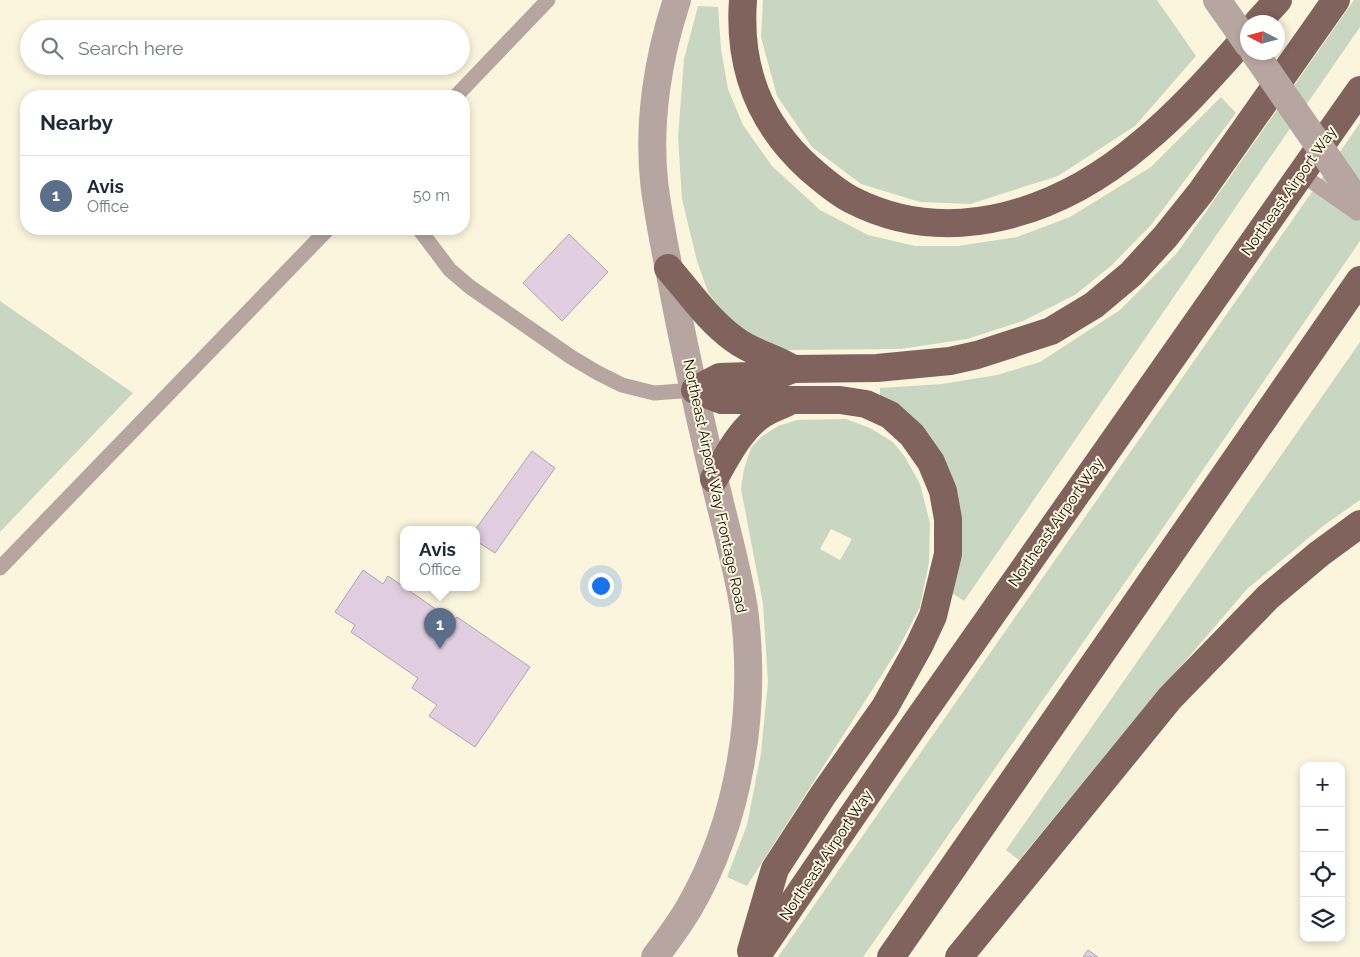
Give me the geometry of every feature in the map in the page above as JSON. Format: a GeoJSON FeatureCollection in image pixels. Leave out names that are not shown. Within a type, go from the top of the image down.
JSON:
{"type":"FeatureCollection","features":[{"type":"Feature","properties":{"kind":"main road"},"geometry":{"type":"LineString","coordinates":[[743,0],[742,43],[749,74],[761,108],[777,133],[797,157],[827,184],[852,200],[907,220],[934,223],[952,224],[978,221],[1021,212],[1044,204],[1092,180],[1142,144],[1168,121],[1240,44]]}},
{"type":"Feature","properties":{"kind":"main road"},"geometry":{"type":"LineString","coordinates":[[1264,15],[1278,0]]}},
{"type":"Feature","properties":{"kind":"main road"},"geometry":{"type":"LineString","coordinates":[[695,390],[720,377],[778,375],[793,370],[876,368],[950,361],[977,356],[1051,331],[1094,305],[1131,274],[1189,207],[1336,0]]}},
{"type":"Feature","properties":{"kind":"main road","name":"Northeast Airport Way"},"geometry":{"type":"LineString","coordinates":[[756,957],[915,724],[1360,90]]}},
{"type":"Feature","properties":{"kind":"main road"},"geometry":{"type":"LineString","coordinates":[[668,268],[714,323],[735,340],[758,353],[780,361],[793,370]]}},
{"type":"Feature","properties":{"kind":"main road"},"geometry":{"type":"LineString","coordinates":[[891,957],[1360,280]]}},
{"type":"Feature","properties":{"kind":"main road"},"geometry":{"type":"LineString","coordinates":[[695,390],[722,400],[840,400],[866,404],[890,415],[912,435],[931,462],[943,491],[948,519],[948,554],[933,616],[885,708],[823,795],[775,869],[750,957]]}},
{"type":"Feature","properties":{"kind":"main road"},"geometry":{"type":"LineString","coordinates":[[714,479],[733,446],[754,421],[764,413],[794,400]]}},
{"type":"Feature","properties":{"kind":"main road"},"geometry":{"type":"LineString","coordinates":[[959,957],[1170,698],[1268,597],[1319,554],[1360,524]]}},
{"type":"Feature","properties":{"kind":"street","name":"Northeast Airport Way Frontage Road"},"geometry":{"type":"LineString","coordinates":[[655,957],[688,908],[712,861],[730,807],[745,737],[748,700],[748,657],[744,610],[668,268],[659,221],[654,178],[652,129],[658,80],[665,45],[678,0]]}},
{"type":"Feature","properties":{"kind":"street"},"geometry":{"type":"LineString","coordinates":[[1217,0],[1240,33]]}},
{"type":"Feature","properties":{"kind":"street"},"geometry":{"type":"LineString","coordinates":[[1260,60],[1360,205]]}},
{"type":"Feature","properties":{"kind":"lane"},"geometry":{"type":"LineString","coordinates":[[462,90],[548,0]]}},
{"type":"Feature","properties":{"kind":"lane"},"geometry":{"type":"LineString","coordinates":[[1301,174],[1360,214]]}},
{"type":"Feature","properties":{"kind":"lane"},"geometry":{"type":"LineString","coordinates":[[0,568],[322,235]]}},
{"type":"Feature","properties":{"kind":"lane"},"geometry":{"type":"LineString","coordinates":[[424,235],[450,270],[470,287],[571,357],[598,373],[622,385],[654,393],[695,390]]}},
{"type":"Feature","properties":{"kind":"green space"},"geometry":{"type":"Polygon","coordinates":[[[763,0],[1157,0],[1196,56],[1135,126],[1058,176],[970,204],[920,202],[861,184],[812,147],[777,96],[761,37],[763,0]]]}},
{"type":"Feature","properties":{"kind":"green space"},"geometry":{"type":"Polygon","coordinates":[[[1354,0],[1360,0],[1360,27],[964,601],[952,593],[957,518],[880,399],[880,388],[942,384],[997,375],[1040,362],[1120,310],[1177,253],[1354,0]]]}},
{"type":"Feature","properties":{"kind":"green space"},"geometry":{"type":"Polygon","coordinates":[[[698,6],[718,7],[721,49],[728,89],[743,125],[772,166],[820,210],[868,235],[915,246],[958,246],[1017,237],[1070,217],[1151,167],[1221,97],[1236,113],[1151,225],[1112,265],[1075,295],[1023,321],[967,339],[901,349],[786,350],[755,339],[728,319],[708,292],[697,261],[682,199],[678,137],[684,59],[698,6]]]}},
{"type":"Feature","properties":{"kind":"green space"},"geometry":{"type":"Polygon","coordinates":[[[1360,123],[1360,241],[1154,541],[863,957],[778,957],[1360,123]]]}},
{"type":"Feature","properties":{"kind":"green space"},"geometry":{"type":"Polygon","coordinates":[[[0,301],[133,393],[0,532],[0,301]]]}},
{"type":"Feature","properties":{"kind":"green space"},"geometry":{"type":"Polygon","coordinates":[[[1360,342],[1360,500],[1323,526],[1247,589],[1117,741],[1019,860],[1006,850],[1360,342]]]}},
{"type":"Feature","properties":{"kind":"green space"},"geometry":{"type":"Polygon","coordinates":[[[846,419],[870,428],[893,442],[905,457],[920,484],[930,523],[929,562],[920,607],[897,651],[747,886],[727,877],[747,825],[761,753],[768,682],[763,604],[741,489],[744,469],[751,448],[761,437],[778,426],[797,420],[846,419]],[[831,529],[820,549],[840,560],[852,539],[831,529]]]}},
{"type":"Feature","properties":{"kind":"building"},"geometry":{"type":"Polygon","coordinates":[[[569,234],[608,272],[562,321],[523,283],[569,234]]]}},
{"type":"Feature","properties":{"kind":"building"},"geometry":{"type":"Polygon","coordinates":[[[532,451],[555,468],[495,553],[480,544],[480,526],[478,526],[532,451]]]}},
{"type":"Feature","properties":{"kind":"building"},"geometry":{"type":"Polygon","coordinates":[[[363,570],[383,584],[388,576],[400,584],[400,591],[410,591],[453,621],[457,617],[530,667],[475,747],[429,716],[437,705],[412,688],[418,678],[351,632],[355,625],[335,612],[363,570]]]}},
{"type":"Feature","properties":{"kind":"building"},"geometry":{"type":"Polygon","coordinates":[[[1088,950],[1098,957],[1083,957],[1088,950]]]}},
{"type":"Feature","properties":{"kind":"place","name":"Avis"},"geometry":{"type":"Point","coordinates":[440,649]}}]}
